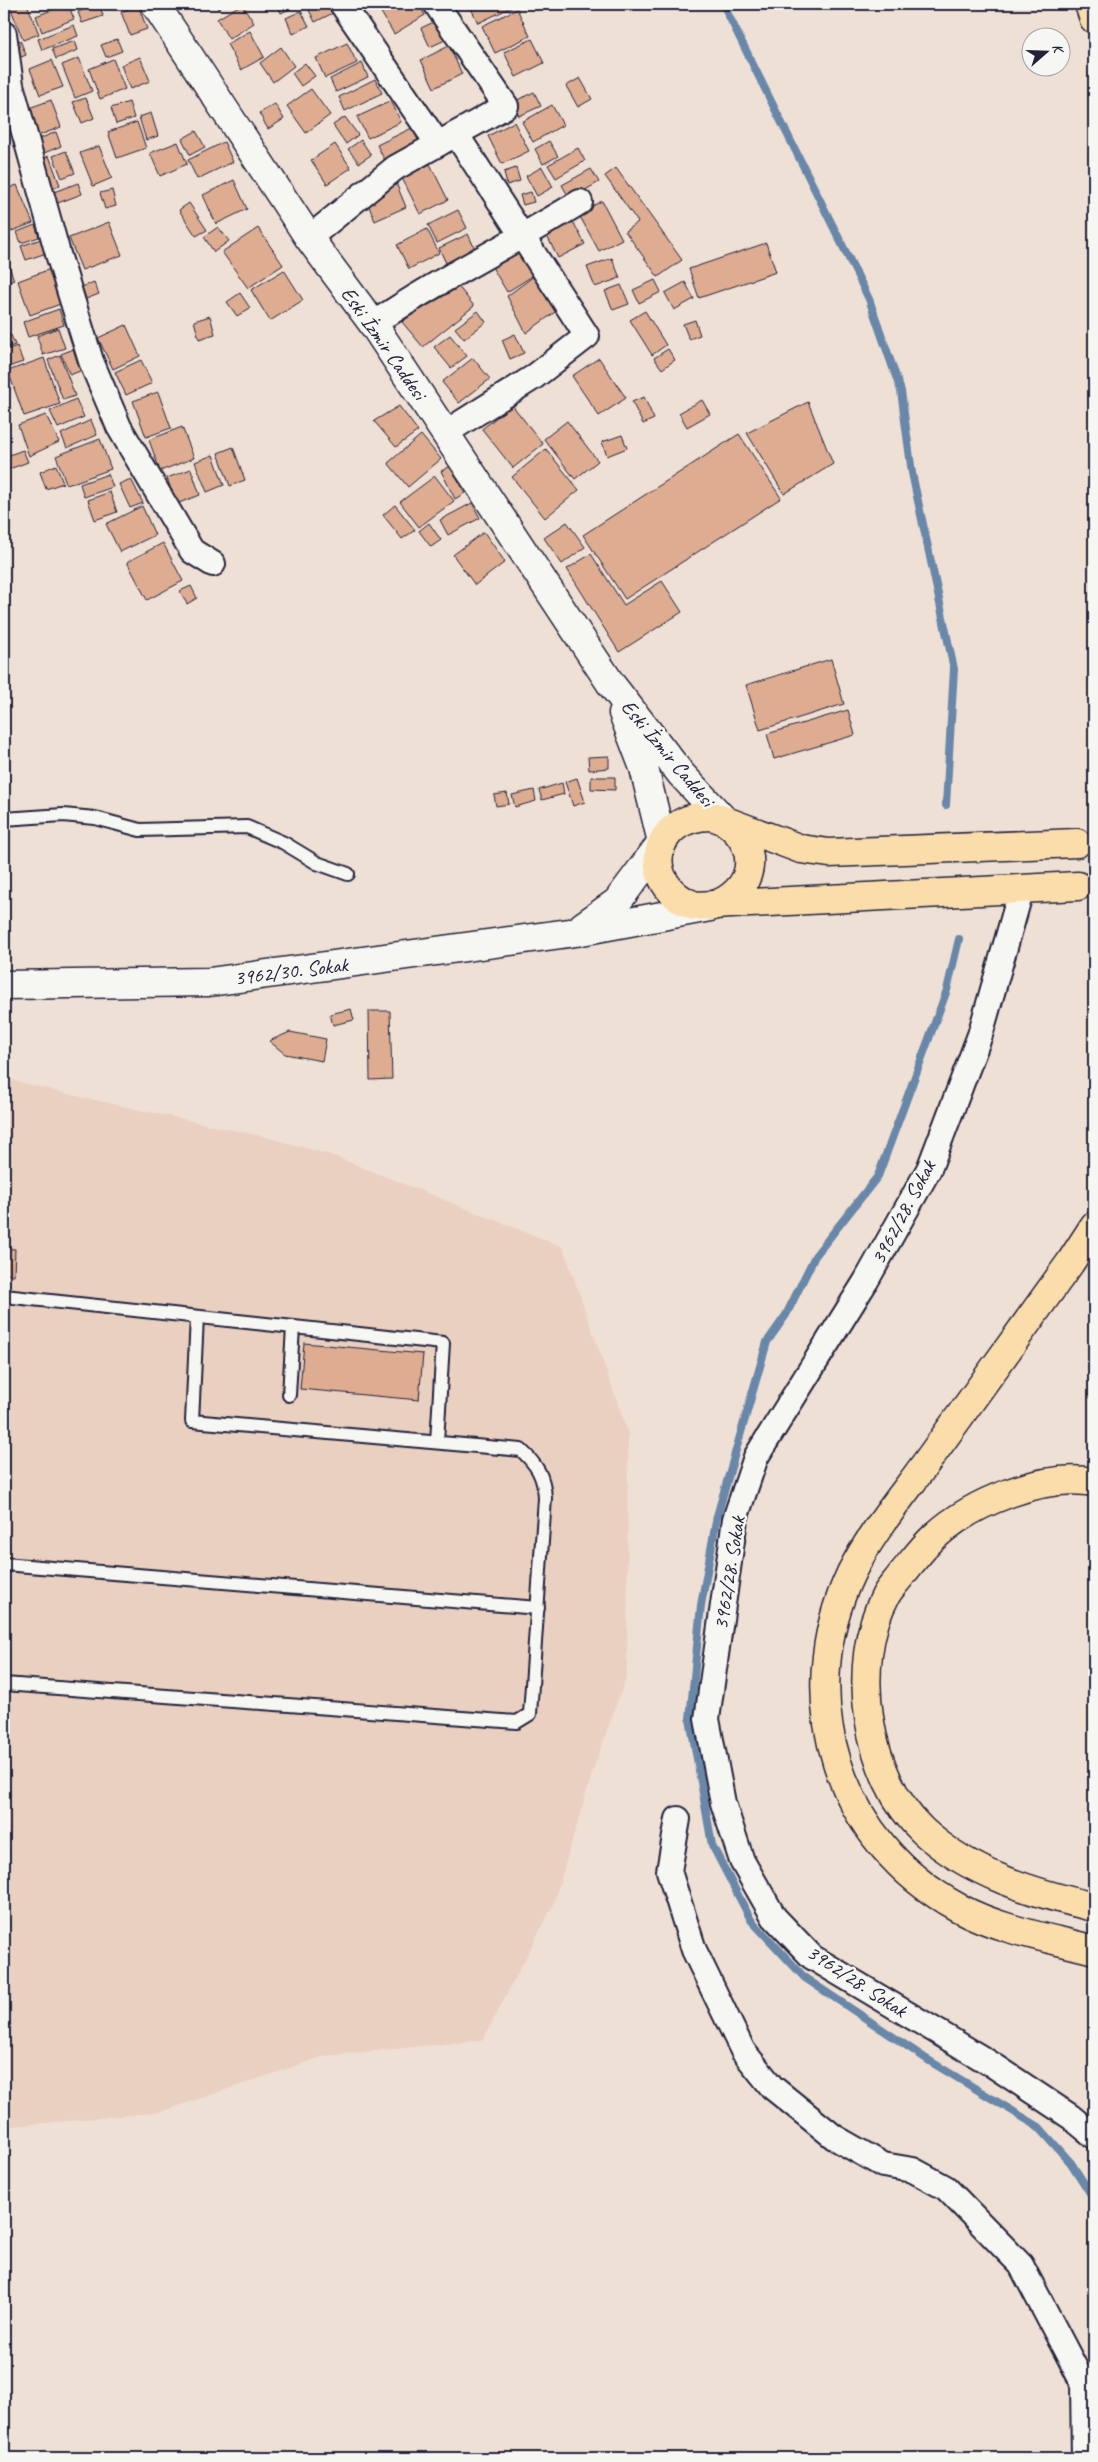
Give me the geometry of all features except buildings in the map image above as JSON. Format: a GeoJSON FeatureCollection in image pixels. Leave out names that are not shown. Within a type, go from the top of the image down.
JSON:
{"type":"FeatureCollection","features":[{"type":"Feature","properties":{"kind":"main road"},"geometry":{"type":"LineString","coordinates":[[1089,4],[1094,19]]}},
{"type":"Feature","properties":{"kind":"main road"},"geometry":{"type":"LineString","coordinates":[[1077,843],[830,852],[801,849],[712,816],[698,816],[684,820],[671,829],[662,842],[658,863],[665,884],[681,901],[695,906],[710,907],[1078,886]]}},
{"type":"Feature","properties":{"kind":"main road"},"geometry":{"type":"LineString","coordinates":[[710,907],[724,902],[736,894],[744,883],[748,872],[748,848],[735,828],[725,821]]}},
{"type":"Feature","properties":{"kind":"main road"},"geometry":{"type":"LineString","coordinates":[[1094,1226],[862,1554],[842,1593],[834,1624],[826,1670],[824,1697],[827,1725],[838,1766],[848,1792],[867,1827],[905,1869],[959,1908],[1017,1929],[1094,1950]]}},
{"type":"Feature","properties":{"kind":"main road"},"geometry":{"type":"LineString","coordinates":[[1094,1482],[1080,1480],[1058,1481],[1011,1492],[969,1514],[935,1536],[886,1595],[868,1650],[866,1679],[867,1707],[884,1773],[901,1804],[923,1831],[953,1854],[1004,1880],[1051,1897],[1094,1907]]}},
{"type":"Feature","properties":{"kind":"street","name":"Eski İzmir Caddesi"},"geometry":{"type":"LineString","coordinates":[[155,4],[309,238],[373,324],[611,684],[681,774],[725,821]]}},
{"type":"Feature","properties":{"kind":"street"},"geometry":{"type":"LineString","coordinates":[[342,4],[523,237],[587,336],[534,377],[444,433]]}},
{"type":"Feature","properties":{"kind":"street"},"geometry":{"type":"LineString","coordinates":[[309,238],[395,168],[506,106],[436,4]]}},
{"type":"Feature","properties":{"kind":"street"},"geometry":{"type":"LineString","coordinates":[[4,34],[12,85],[58,254],[91,361],[119,427],[192,551],[213,564]]}},
{"type":"Feature","properties":{"kind":"street"},"geometry":{"type":"LineString","coordinates":[[373,324],[397,308],[523,237],[580,202]]}},
{"type":"Feature","properties":{"kind":"street","name":"Eski İzmir Caddesi"},"geometry":{"type":"LineString","coordinates":[[611,684],[644,768],[662,842]]}},
{"type":"Feature","properties":{"kind":"street"},"geometry":{"type":"LineString","coordinates":[[576,932],[617,902],[662,842]]}},
{"type":"Feature","properties":{"kind":"street","name":"3962/28. Sokak"},"geometry":{"type":"LineString","coordinates":[[1020,890],[980,1035],[929,1169],[866,1281],[756,1457],[735,1519],[707,1719],[723,1803],[742,1861],[774,1917],[812,1957],[993,2064],[1071,2117],[1094,2136]]}},
{"type":"Feature","properties":{"kind":"street","name":"3962/30. Sokak"},"geometry":{"type":"LineString","coordinates":[[4,985],[208,982],[576,932],[710,907]]}},
{"type":"Feature","properties":{"kind":"street"},"geometry":{"type":"LineString","coordinates":[[678,1819],[669,1871],[694,1950],[743,2051],[772,2087],[834,2137],[883,2165],[913,2170],[946,2188],[1021,2265],[1083,2383],[1084,2458]]}},
{"type":"Feature","properties":{"kind":"lane"},"geometry":{"type":"LineString","coordinates":[[4,819],[63,815],[87,817],[140,830],[247,827],[284,843],[317,863],[348,874]]}},
{"type":"Feature","properties":{"kind":"lane"},"geometry":{"type":"LineString","coordinates":[[4,1296],[443,1343],[437,1442]]}},
{"type":"Feature","properties":{"kind":"lane"},"geometry":{"type":"LineString","coordinates":[[4,1684],[517,1722],[530,1714],[546,1498],[545,1483],[537,1465],[521,1450],[192,1421],[197,1317]]}},
{"type":"Feature","properties":{"kind":"lane"},"geometry":{"type":"LineString","coordinates":[[289,1394],[293,1327]]}},
{"type":"Feature","properties":{"kind":"lane"},"geometry":{"type":"LineString","coordinates":[[4,1564],[538,1608]]}},
{"type":"Feature","properties":{"kind":"shaded area"},"geometry":{"type":"Polygon","coordinates":[[[4,1078],[67,1094],[266,1137],[331,1155],[563,1247],[628,1433],[627,1675],[594,1767],[553,1905],[483,2040],[325,2056],[160,2112],[4,2127],[4,1078]]]}},
{"type":"Feature","properties":{"kind":"waterway"},"geometry":{"type":"LineString","coordinates":[[723,4],[869,299],[901,391],[912,473],[954,669],[946,805]]}},
{"type":"Feature","properties":{"kind":"waterway"},"geometry":{"type":"LineString","coordinates":[[959,939],[947,990],[878,1176],[815,1256],[786,1315],[767,1342],[717,1516],[701,1605],[690,1719],[712,1845],[751,1920],[805,1978],[928,2060],[1039,2127],[1071,2163],[1094,2199]]}}]}
